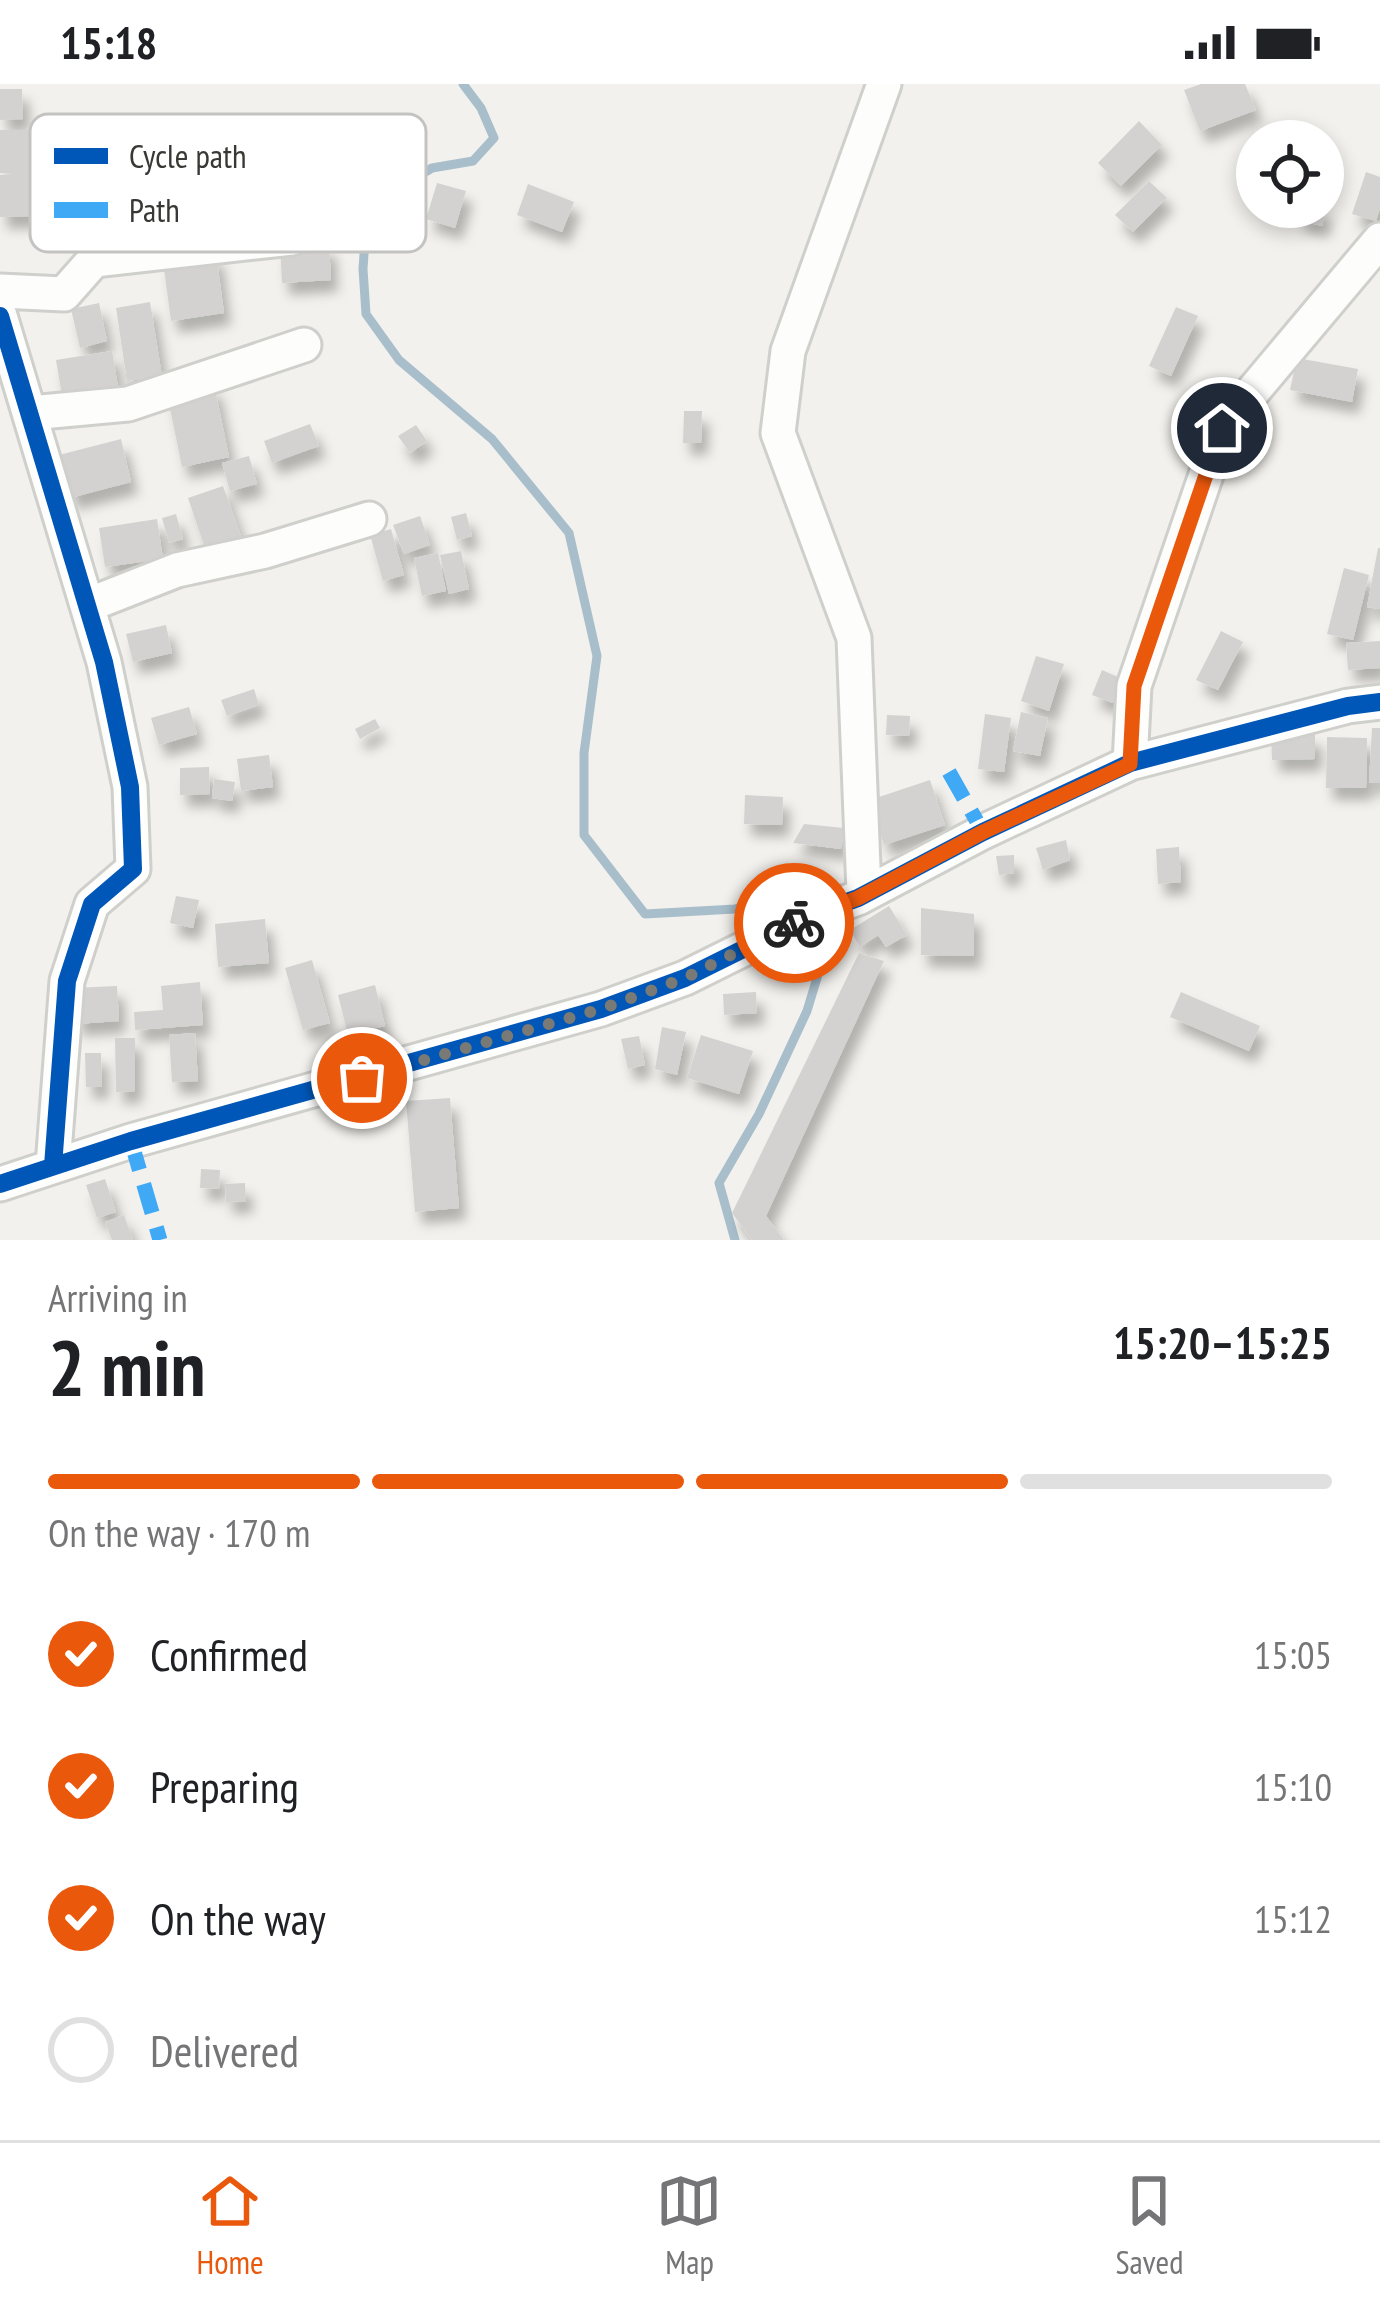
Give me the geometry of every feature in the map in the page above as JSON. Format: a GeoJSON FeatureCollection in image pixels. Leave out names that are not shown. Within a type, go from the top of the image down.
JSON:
{"type":"FeatureCollection","features":[{"type":"Feature","properties":{"kind":"street"},"geometry":{"type":"LineString","coordinates":[[861,896],[854,638],[778,434],[788,351],[884,84]]}},
{"type":"Feature","properties":{"kind":"street"},"geometry":{"type":"LineString","coordinates":[[1130,764],[1134,686],[1222,428],[1380,240]]}},
{"type":"Feature","properties":{"kind":"street"},"geometry":{"type":"LineString","coordinates":[[0,291],[64,294],[94,260],[166,252]]}},
{"type":"Feature","properties":{"kind":"street"},"geometry":{"type":"LineString","coordinates":[[0,316],[88,605],[130,787],[133,869],[92,904],[67,982],[53,1166]]}},
{"type":"Feature","properties":{"kind":"street"},"geometry":{"type":"LineString","coordinates":[[31,413],[128,404],[304,345]]}},
{"type":"Feature","properties":{"kind":"street"},"geometry":{"type":"LineString","coordinates":[[88,605],[177,570],[265,551],[369,519]]}},
{"type":"Feature","properties":{"kind":"street"},"geometry":{"type":"LineString","coordinates":[[0,1184],[601,1009],[685,978],[1130,764],[1348,706],[1380,702]]}},
{"type":"Feature","properties":{"kind":"building"},"geometry":{"type":"Polygon","coordinates":[[[1201,84],[1245,84],[1256,110],[1200,131],[1184,90],[1201,84]]]}},
{"type":"Feature","properties":{"kind":"building"},"geometry":{"type":"Polygon","coordinates":[[[0,89],[22,89],[23,119],[0,120],[0,89]]]}},
{"type":"Feature","properties":{"kind":"building"},"geometry":{"type":"Polygon","coordinates":[[[1139,121],[1162,145],[1121,186],[1098,163],[1139,121]]]}},
{"type":"Feature","properties":{"kind":"building"},"geometry":{"type":"Polygon","coordinates":[[[0,130],[30,130],[30,216],[0,217],[0,175],[21,174],[0,173],[0,130]]]}},
{"type":"Feature","properties":{"kind":"building"},"geometry":{"type":"Polygon","coordinates":[[[1366,172],[1380,177],[1376,221],[1352,214],[1366,172]]]}},
{"type":"Feature","properties":{"kind":"building"},"geometry":{"type":"Polygon","coordinates":[[[1149,181],[1167,198],[1133,232],[1115,215],[1149,181]]]}},
{"type":"Feature","properties":{"kind":"building"},"geometry":{"type":"Polygon","coordinates":[[[437,183],[466,191],[455,228],[426,219],[437,183]]]}},
{"type":"Feature","properties":{"kind":"building"},"geometry":{"type":"Polygon","coordinates":[[[528,184],[574,202],[562,232],[517,215],[528,184]]]}},
{"type":"Feature","properties":{"kind":"building"},"geometry":{"type":"Polygon","coordinates":[[[280,252],[329,252],[331,280],[282,283],[280,252]]]}},
{"type":"Feature","properties":{"kind":"building"},"geometry":{"type":"Polygon","coordinates":[[[216,253],[224,313],[171,321],[163,261],[216,253]]]}},
{"type":"Feature","properties":{"kind":"building"},"geometry":{"type":"Polygon","coordinates":[[[150,302],[162,376],[127,381],[116,308],[150,302]]]}},
{"type":"Feature","properties":{"kind":"building"},"geometry":{"type":"Polygon","coordinates":[[[99,303],[107,341],[80,348],[71,309],[99,303]]]}},
{"type":"Feature","properties":{"kind":"building"},"geometry":{"type":"Polygon","coordinates":[[[1176,307],[1198,316],[1171,376],[1149,366],[1176,307]]]}},
{"type":"Feature","properties":{"kind":"building"},"geometry":{"type":"Polygon","coordinates":[[[112,351],[119,393],[63,402],[56,360],[112,351]]]}},
{"type":"Feature","properties":{"kind":"building"},"geometry":{"type":"Polygon","coordinates":[[[1297,358],[1358,369],[1352,402],[1290,390],[1297,358]]]}},
{"type":"Feature","properties":{"kind":"building"},"geometry":{"type":"Polygon","coordinates":[[[214,384],[229,457],[182,467],[167,394],[214,384]]]}},
{"type":"Feature","properties":{"kind":"building"},"geometry":{"type":"Polygon","coordinates":[[[684,411],[702,411],[701,443],[683,443],[684,411]]]}},
{"type":"Feature","properties":{"kind":"building"},"geometry":{"type":"Polygon","coordinates":[[[310,424],[319,446],[272,463],[264,441],[310,424]]]}},
{"type":"Feature","properties":{"kind":"building"},"geometry":{"type":"Polygon","coordinates":[[[416,425],[427,441],[410,453],[398,436],[416,425]]]}},
{"type":"Feature","properties":{"kind":"building"},"geometry":{"type":"Polygon","coordinates":[[[121,439],[131,482],[70,498],[59,455],[121,439]]]}},
{"type":"Feature","properties":{"kind":"building"},"geometry":{"type":"Polygon","coordinates":[[[249,456],[257,484],[230,491],[222,463],[249,456]]]}},
{"type":"Feature","properties":{"kind":"building"},"geometry":{"type":"Polygon","coordinates":[[[223,486],[242,539],[206,551],[188,498],[223,486]]]}},
{"type":"Feature","properties":{"kind":"building"},"geometry":{"type":"Polygon","coordinates":[[[466,513],[472,536],[457,540],[451,517],[466,513]]]}},
{"type":"Feature","properties":{"kind":"building"},"geometry":{"type":"Polygon","coordinates":[[[176,514],[183,539],[169,543],[162,518],[176,514]]]}},
{"type":"Feature","properties":{"kind":"building"},"geometry":{"type":"Polygon","coordinates":[[[420,516],[430,545],[404,554],[393,525],[420,516]]]}},
{"type":"Feature","properties":{"kind":"building"},"geometry":{"type":"Polygon","coordinates":[[[157,519],[163,559],[105,567],[99,528],[157,519]]]}},
{"type":"Feature","properties":{"kind":"building"},"geometry":{"type":"Polygon","coordinates":[[[391,529],[404,575],[383,581],[370,535],[391,529]]]}},
{"type":"Feature","properties":{"kind":"building"},"geometry":{"type":"Polygon","coordinates":[[[1380,548],[1380,609],[1367,607],[1380,548]]]}},
{"type":"Feature","properties":{"kind":"building"},"geometry":{"type":"Polygon","coordinates":[[[461,551],[469,589],[449,594],[440,555],[461,551]]]}},
{"type":"Feature","properties":{"kind":"building"},"geometry":{"type":"Polygon","coordinates":[[[438,553],[446,591],[422,596],[414,558],[438,553]]]}},
{"type":"Feature","properties":{"kind":"building"},"geometry":{"type":"Polygon","coordinates":[[[1344,568],[1369,575],[1353,640],[1327,634],[1344,568]]]}},
{"type":"Feature","properties":{"kind":"building"},"geometry":{"type":"Polygon","coordinates":[[[166,625],[172,653],[133,662],[126,634],[166,625]]]}},
{"type":"Feature","properties":{"kind":"building"},"geometry":{"type":"Polygon","coordinates":[[[1221,631],[1243,642],[1218,690],[1196,680],[1221,631]]]}},
{"type":"Feature","properties":{"kind":"building"},"geometry":{"type":"Polygon","coordinates":[[[1380,641],[1380,668],[1348,670],[1346,643],[1380,641]]]}},
{"type":"Feature","properties":{"kind":"building"},"geometry":{"type":"Polygon","coordinates":[[[1036,656],[1064,664],[1049,711],[1021,701],[1036,656]]]}},
{"type":"Feature","properties":{"kind":"building"},"geometry":{"type":"Polygon","coordinates":[[[1102,670],[1123,679],[1113,703],[1092,695],[1102,670]]]}},
{"type":"Feature","properties":{"kind":"building"},"geometry":{"type":"Polygon","coordinates":[[[254,689],[259,705],[227,716],[221,700],[254,689]]]}},
{"type":"Feature","properties":{"kind":"building"},"geometry":{"type":"Polygon","coordinates":[[[189,707],[197,734],[159,745],[151,718],[189,707]]]}},
{"type":"Feature","properties":{"kind":"building"},"geometry":{"type":"Polygon","coordinates":[[[1021,712],[1048,718],[1040,756],[1013,751],[1021,712]]]}},
{"type":"Feature","properties":{"kind":"building"},"geometry":{"type":"Polygon","coordinates":[[[985,714],[1011,718],[1004,772],[978,769],[985,714]]]}},
{"type":"Feature","properties":{"kind":"building"},"geometry":{"type":"Polygon","coordinates":[[[887,715],[910,716],[909,736],[886,735],[887,715]]]}},
{"type":"Feature","properties":{"kind":"building"},"geometry":{"type":"Polygon","coordinates":[[[375,719],[380,728],[360,739],[355,729],[375,719]]]}},
{"type":"Feature","properties":{"kind":"building"},"geometry":{"type":"Polygon","coordinates":[[[1372,728],[1380,728],[1380,783],[1369,783],[1372,728]]]}},
{"type":"Feature","properties":{"kind":"building"},"geometry":{"type":"Polygon","coordinates":[[[1271,734],[1315,734],[1315,759],[1272,760],[1271,734]]]}},
{"type":"Feature","properties":{"kind":"building"},"geometry":{"type":"Polygon","coordinates":[[[1327,737],[1367,738],[1366,788],[1326,788],[1327,737]]]}},
{"type":"Feature","properties":{"kind":"building"},"geometry":{"type":"Polygon","coordinates":[[[269,755],[273,787],[241,791],[237,759],[269,755]]]}},
{"type":"Feature","properties":{"kind":"building"},"geometry":{"type":"Polygon","coordinates":[[[209,767],[210,794],[180,795],[180,768],[209,767]]]}},
{"type":"Feature","properties":{"kind":"building"},"geometry":{"type":"Polygon","coordinates":[[[214,779],[235,782],[232,801],[212,798],[214,779]]]}},
{"type":"Feature","properties":{"kind":"building"},"geometry":{"type":"Polygon","coordinates":[[[930,780],[945,825],[884,845],[870,800],[930,780]]]}},
{"type":"Feature","properties":{"kind":"building"},"geometry":{"type":"Polygon","coordinates":[[[745,795],[783,797],[782,825],[744,824],[745,795]]]}},
{"type":"Feature","properties":{"kind":"building"},"geometry":{"type":"Polygon","coordinates":[[[804,824],[844,828],[841,849],[793,843],[804,824]]]}},
{"type":"Feature","properties":{"kind":"building"},"geometry":{"type":"Polygon","coordinates":[[[1066,840],[1070,860],[1043,870],[1036,848],[1066,840]]]}},
{"type":"Feature","properties":{"kind":"building"},"geometry":{"type":"Polygon","coordinates":[[[1179,847],[1181,882],[1158,884],[1156,849],[1179,847]]]}},
{"type":"Feature","properties":{"kind":"building"},"geometry":{"type":"Polygon","coordinates":[[[1014,855],[1014,873],[999,875],[996,856],[1014,855]]]}},
{"type":"Feature","properties":{"kind":"building"},"geometry":{"type":"Polygon","coordinates":[[[176,896],[199,900],[193,928],[170,923],[176,896]]]}},
{"type":"Feature","properties":{"kind":"building"},"geometry":{"type":"Polygon","coordinates":[[[889,906],[907,935],[886,947],[878,935],[860,947],[850,930],[889,906]]]}},
{"type":"Feature","properties":{"kind":"building"},"geometry":{"type":"Polygon","coordinates":[[[921,908],[974,914],[974,956],[921,955],[921,908]]]}},
{"type":"Feature","properties":{"kind":"building"},"geometry":{"type":"Polygon","coordinates":[[[265,919],[269,963],[218,967],[215,924],[265,919]]]}},
{"type":"Feature","properties":{"kind":"building"},"geometry":{"type":"Polygon","coordinates":[[[859,953],[884,961],[766,1216],[784,1240],[752,1240],[732,1213],[859,953]]]}},
{"type":"Feature","properties":{"kind":"building"},"geometry":{"type":"Polygon","coordinates":[[[312,960],[330,1023],[303,1030],[285,968],[312,960]]]}},
{"type":"Feature","properties":{"kind":"building"},"geometry":{"type":"Polygon","coordinates":[[[200,982],[203,1025],[135,1030],[134,1012],[163,1010],[161,986],[200,982]]]}},
{"type":"Feature","properties":{"kind":"building"},"geometry":{"type":"Polygon","coordinates":[[[375,985],[385,1026],[348,1035],[338,995],[375,985]]]}},
{"type":"Feature","properties":{"kind":"building"},"geometry":{"type":"Polygon","coordinates":[[[117,986],[119,1021],[75,1024],[73,988],[117,986]]]}},
{"type":"Feature","properties":{"kind":"building"},"geometry":{"type":"Polygon","coordinates":[[[756,992],[757,1013],[724,1015],[723,994],[756,992]]]}},
{"type":"Feature","properties":{"kind":"building"},"geometry":{"type":"Polygon","coordinates":[[[1181,992],[1260,1026],[1249,1051],[1170,1017],[1181,992]]]}},
{"type":"Feature","properties":{"kind":"building"},"geometry":{"type":"Polygon","coordinates":[[[662,1027],[686,1032],[677,1075],[655,1069],[662,1027]]]}},
{"type":"Feature","properties":{"kind":"building"},"geometry":{"type":"Polygon","coordinates":[[[195,1033],[198,1081],[172,1082],[169,1035],[195,1033]]]}},
{"type":"Feature","properties":{"kind":"building"},"geometry":{"type":"Polygon","coordinates":[[[701,1035],[753,1051],[739,1094],[687,1078],[701,1035]]]}},
{"type":"Feature","properties":{"kind":"building"},"geometry":{"type":"Polygon","coordinates":[[[639,1036],[645,1065],[628,1069],[621,1039],[639,1036]]]}},
{"type":"Feature","properties":{"kind":"building"},"geometry":{"type":"Polygon","coordinates":[[[115,1038],[135,1038],[135,1091],[116,1092],[115,1038]]]}},
{"type":"Feature","properties":{"kind":"building"},"geometry":{"type":"Polygon","coordinates":[[[85,1053],[101,1053],[102,1087],[86,1087],[85,1053]]]}},
{"type":"Feature","properties":{"kind":"building"},"geometry":{"type":"Polygon","coordinates":[[[450,1098],[459,1208],[415,1212],[406,1101],[450,1098]]]}},
{"type":"Feature","properties":{"kind":"building"},"geometry":{"type":"Polygon","coordinates":[[[201,1169],[220,1170],[219,1189],[200,1188],[201,1169]]]}},
{"type":"Feature","properties":{"kind":"building"},"geometry":{"type":"Polygon","coordinates":[[[105,1179],[116,1212],[97,1218],[86,1185],[105,1179]]]}},
{"type":"Feature","properties":{"kind":"building"},"geometry":{"type":"Polygon","coordinates":[[[245,1183],[246,1201],[226,1202],[225,1184],[245,1183]]]}},
{"type":"Feature","properties":{"kind":"building"},"geometry":{"type":"Polygon","coordinates":[[[124,1215],[133,1240],[112,1240],[105,1222],[124,1215]]]}},
{"type":"Feature","properties":{"kind":"waterway"},"geometry":{"type":"LineString","coordinates":[[426,172],[473,161],[494,138],[481,108],[463,84]]}},
{"type":"Feature","properties":{"kind":"waterway"},"geometry":{"type":"LineString","coordinates":[[364,252],[366,314],[399,360],[492,439],[569,533],[597,656],[584,753],[584,835],[645,914],[735,909],[808,886],[823,901]]}},
{"type":"Feature","properties":{"kind":"waterway"},"geometry":{"type":"LineString","coordinates":[[735,1240],[719,1183],[759,1114],[807,1011],[833,925],[830,916]]}},
{"type":"Feature","properties":{"kind":"marked path"},"geometry":{"type":"LineString","coordinates":[[949,772],[983,832]]}},
{"type":"Feature","properties":{"kind":"marked path"},"geometry":{"type":"LineString","coordinates":[[131,1141],[160,1240]]}},
{"type":"Feature","properties":{"kind":"cycle path"},"geometry":{"type":"LineString","coordinates":[[0,316],[104,662],[130,787],[133,869],[92,904],[67,981],[53,1166]]}},
{"type":"Feature","properties":{"kind":"cycle path"},"geometry":{"type":"LineString","coordinates":[[0,1184],[131,1141],[601,1009],[685,978],[816,913],[858,898],[1130,763],[1348,706],[1380,702]]}},
{"type":"Feature","properties":{"kind":"way so far"},"geometry":{"type":"LineString","coordinates":[[362,1078],[601,1009],[685,978],[794,923]]}},
{"type":"Feature","properties":{"kind":"route"},"geometry":{"type":"LineString","coordinates":[[794,923],[858,898],[983,832],[1130,764],[1134,686],[1222,428]]}}]}
